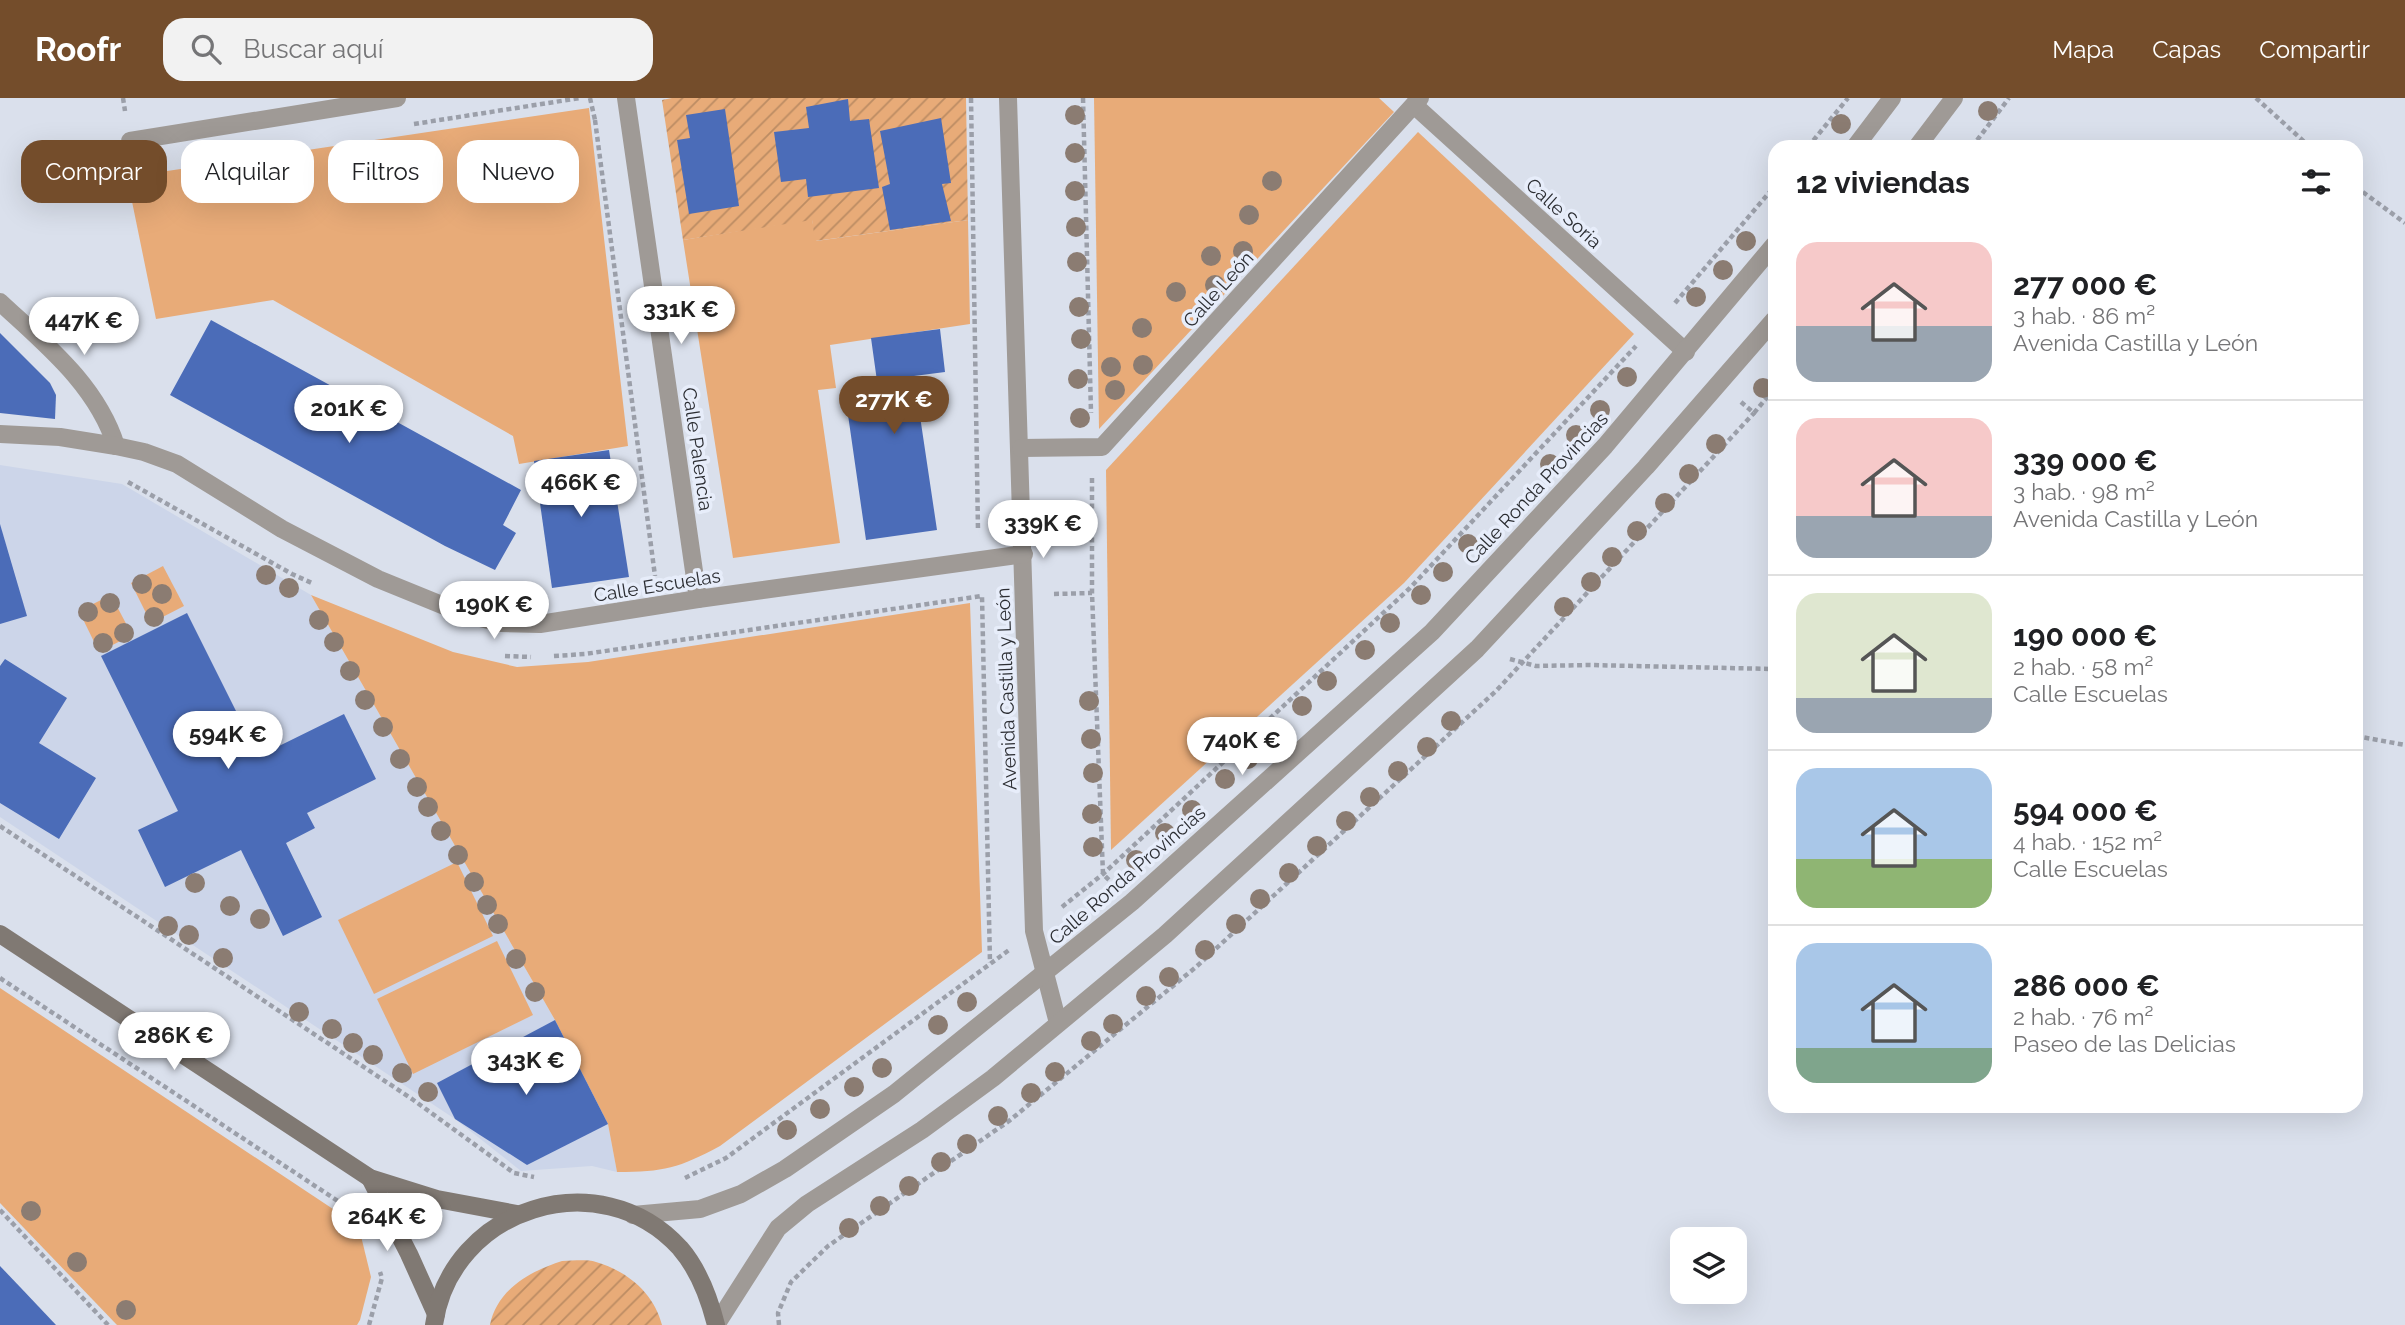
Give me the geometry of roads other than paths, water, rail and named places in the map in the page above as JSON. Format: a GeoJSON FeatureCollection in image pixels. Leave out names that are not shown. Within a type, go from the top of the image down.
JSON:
{"type":"FeatureCollection","features":[{"type":"Feature","properties":{"kind":"main road"},"geometry":{"type":"LineString","coordinates":[[0,934],[370,1178],[437,1199],[517,1214]]}},
{"type":"Feature","properties":{"kind":"main road"},"geometry":{"type":"LineString","coordinates":[[370,1178],[409,1254],[435,1319]]}},
{"type":"Feature","properties":{"kind":"main road"},"geometry":{"type":"LineString","coordinates":[[435,1319],[444,1288],[465,1255],[494,1227],[517,1214],[554,1204],[581,1202],[608,1206],[633,1215],[658,1229],[680,1248],[709,1298],[716,1325]]}},
{"type":"Feature","properties":{"kind":"street"},"geometry":{"type":"LineString","coordinates":[[136,140],[397,98]]}},
{"type":"Feature","properties":{"kind":"street","name":"Calle Palencia"},"geometry":{"type":"LineString","coordinates":[[626,98],[698,599]]}},
{"type":"Feature","properties":{"kind":"street","name":"Avenida Castilla y León"},"geometry":{"type":"LineString","coordinates":[[1008,98],[1034,930],[1058,1023]]}},
{"type":"Feature","properties":{"kind":"street"},"geometry":{"type":"LineString","coordinates":[[1860,140],[1892,98]]}},
{"type":"Feature","properties":{"kind":"street"},"geometry":{"type":"LineString","coordinates":[[1922,140],[1954,98]]}},
{"type":"Feature","properties":{"kind":"street","name":"Calle León"},"geometry":{"type":"LineString","coordinates":[[1021,448],[1102,447],[1417,102]]}},
{"type":"Feature","properties":{"kind":"street","name":"Calle Soria"},"geometry":{"type":"LineString","coordinates":[[1417,102],[1686,352]]}},
{"type":"Feature","properties":{"kind":"street","name":"Calle Ronda Provincias"},"geometry":{"type":"LineString","coordinates":[[633,1215],[700,1209],[741,1194],[785,1169],[894,1094],[1132,902],[1432,632],[1605,446],[1768,252]]}},
{"type":"Feature","properties":{"kind":"street"},"geometry":{"type":"LineString","coordinates":[[0,302],[61,359],[96,401],[110,427],[116,446]]}},
{"type":"Feature","properties":{"kind":"street"},"geometry":{"type":"LineString","coordinates":[[716,1325],[778,1228],[807,1204],[922,1130],[993,1078],[1165,935],[1476,649],[1646,467],[1768,327]]}},
{"type":"Feature","properties":{"kind":"street","name":"Calle Escuelas"},"geometry":{"type":"LineString","coordinates":[[0,434],[60,437],[116,446],[144,452],[177,464],[282,529],[378,579],[464,614],[500,623],[540,624],[698,599],[1024,554]]}}]}
